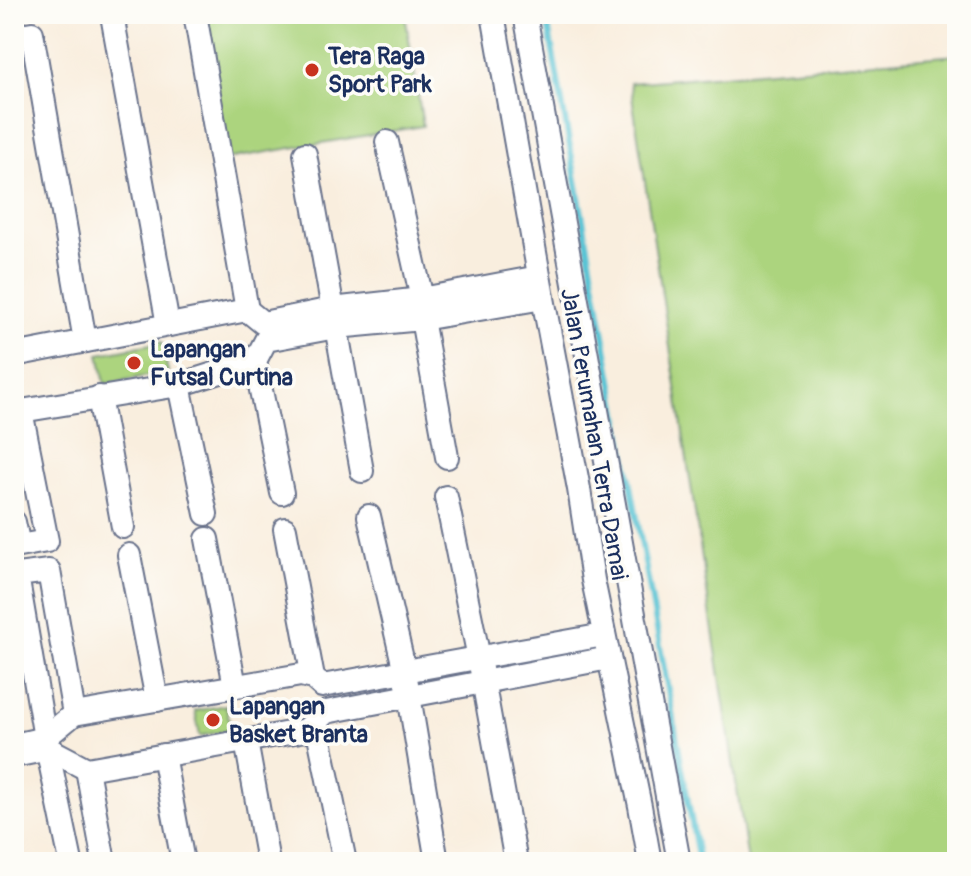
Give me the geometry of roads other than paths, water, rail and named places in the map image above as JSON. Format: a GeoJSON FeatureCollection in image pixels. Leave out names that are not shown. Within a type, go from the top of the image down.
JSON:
{"type":"FeatureCollection","features":[{"type":"Feature","properties":{"kind":"street"},"geometry":{"type":"LineString","coordinates":[[122,14],[112,15],[168,325]]}},
{"type":"Feature","properties":{"kind":"street"},"geometry":{"type":"LineString","coordinates":[[195,14],[259,324],[255,361],[282,493]]}},
{"type":"Feature","properties":{"kind":"street","name":"Jalan Perumahan Terra Damai"},"geometry":{"type":"LineString","coordinates":[[493,14],[604,635],[650,862]]}},
{"type":"Feature","properties":{"kind":"street","name":"Jalan Perumahan Terra Damai"},"geometry":{"type":"LineString","coordinates":[[525,14],[679,862]]}},
{"type":"Feature","properties":{"kind":"street"},"geometry":{"type":"LineString","coordinates":[[14,36],[32,33],[85,341]]}},
{"type":"Feature","properties":{"kind":"street"},"geometry":{"type":"LineString","coordinates":[[387,142],[422,309],[447,457]]}},
{"type":"Feature","properties":{"kind":"street"},"geometry":{"type":"LineString","coordinates":[[305,154],[362,471]]}},
{"type":"Feature","properties":{"kind":"street"},"geometry":{"type":"LineString","coordinates":[[14,355],[168,325],[259,324],[334,318],[422,309],[541,287]]}},
{"type":"Feature","properties":{"kind":"street"},"geometry":{"type":"LineString","coordinates":[[14,522],[19,546],[47,541],[17,410],[179,385],[255,361]]}},
{"type":"Feature","properties":{"kind":"street"},"geometry":{"type":"LineString","coordinates":[[179,385],[206,514]]}},
{"type":"Feature","properties":{"kind":"street"},"geometry":{"type":"LineString","coordinates":[[99,397],[123,527]]}},
{"type":"Feature","properties":{"kind":"street"},"geometry":{"type":"LineString","coordinates":[[446,497],[516,862]]}},
{"type":"Feature","properties":{"kind":"street"},"geometry":{"type":"LineString","coordinates":[[369,516],[405,672],[437,862]]}},
{"type":"Feature","properties":{"kind":"street"},"geometry":{"type":"LineString","coordinates":[[285,529],[318,682],[345,862]]}},
{"type":"Feature","properties":{"kind":"street"},"geometry":{"type":"LineString","coordinates":[[207,539],[235,686]]}},
{"type":"Feature","properties":{"kind":"street"},"geometry":{"type":"LineString","coordinates":[[129,555],[157,700]]}},
{"type":"Feature","properties":{"kind":"street"},"geometry":{"type":"LineString","coordinates":[[71,862],[17,575],[49,571],[74,714]]}},
{"type":"Feature","properties":{"kind":"street"},"geometry":{"type":"LineString","coordinates":[[14,756],[47,744],[74,714],[301,675],[318,682],[405,672],[604,635]]}},
{"type":"Feature","properties":{"kind":"street"},"geometry":{"type":"LineString","coordinates":[[14,745],[47,744],[87,769],[306,730],[321,717],[409,696],[609,658]]}},
{"type":"Feature","properties":{"kind":"street"},"geometry":{"type":"LineString","coordinates":[[246,741],[268,862]]}},
{"type":"Feature","properties":{"kind":"street"},"geometry":{"type":"LineString","coordinates":[[163,755],[183,862]]}},
{"type":"Feature","properties":{"kind":"street"},"geometry":{"type":"LineString","coordinates":[[87,769],[104,862]]}},
{"type":"Feature","properties":{"kind":"waterway"},"geometry":{"type":"LineString","coordinates":[[546,14],[699,862]]}},
{"type":"Feature","properties":{"kind":"place","name":"Tera Raga Sport Park"},"geometry":{"type":"Point","coordinates":[312,70]}},
{"type":"Feature","properties":{"kind":"place","name":"Lapangan Futsal Curtina"},"geometry":{"type":"Point","coordinates":[134,363]}},
{"type":"Feature","properties":{"kind":"place","name":"Lapangan Basket Branta"},"geometry":{"type":"Point","coordinates":[213,720]}}]}
